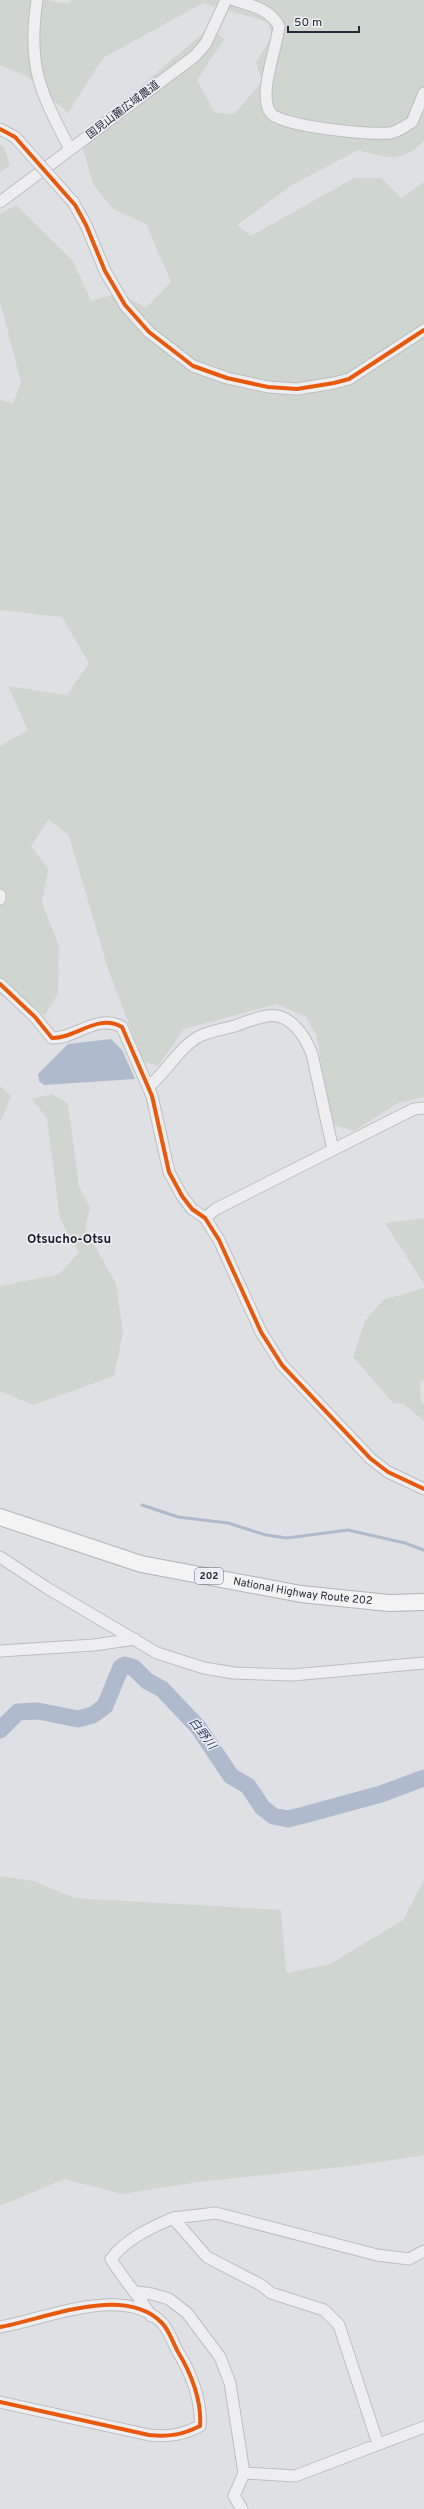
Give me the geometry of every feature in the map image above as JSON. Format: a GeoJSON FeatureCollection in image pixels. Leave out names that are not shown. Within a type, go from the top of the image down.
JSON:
{"type":"FeatureCollection","features":[{"type":"Feature","properties":{"kind":"highway","name":"National Highway Route 202"},"geometry":{"type":"LineString","coordinates":[[0,1517],[141,1564],[301,1594],[389,1603],[424,1602]]}},
{"type":"Feature","properties":{"kind":"street"},"geometry":{"type":"LineString","coordinates":[[37,0],[32,31],[34,58],[38,81],[46,104],[70,149]]}},
{"type":"Feature","properties":{"kind":"street","name":"国見山麓広域農道"},"geometry":{"type":"LineString","coordinates":[[0,202],[195,56],[206,43],[226,0]]}},
{"type":"Feature","properties":{"kind":"street"},"geometry":{"type":"LineString","coordinates":[[234,0],[273,15],[279,26],[267,82],[266,100],[270,113],[280,120],[347,131],[390,133],[412,122],[424,93]]}},
{"type":"Feature","properties":{"kind":"street"},"geometry":{"type":"LineString","coordinates":[[0,129],[15,137],[73,202],[86,225],[105,271],[125,305],[150,332],[185,362],[193,366],[227,378],[268,386],[297,389],[334,384],[349,379],[424,330]]}},
{"type":"Feature","properties":{"kind":"street"},"geometry":{"type":"LineString","coordinates":[[0,984],[35,1017],[52,1038],[59,1038],[85,1026],[114,1023],[122,1027],[152,1096],[169,1172],[182,1196],[192,1208],[205,1218],[218,1240],[261,1332],[282,1365],[371,1459],[388,1472],[424,1489]]}},
{"type":"Feature","properties":{"kind":"street"},"geometry":{"type":"LineString","coordinates":[[148,1087],[162,1076],[186,1047],[200,1036],[268,1016],[281,1017],[299,1028],[312,1054],[333,1150]]}},
{"type":"Feature","properties":{"kind":"street"},"geometry":{"type":"LineString","coordinates":[[205,1218],[216,1209],[414,1109],[424,1108]]}},
{"type":"Feature","properties":{"kind":"street"},"geometry":{"type":"LineString","coordinates":[[0,1557],[47,1588],[157,1653],[184,1663],[234,1673],[293,1675],[402,1667],[424,1663]]}},
{"type":"Feature","properties":{"kind":"street"},"geometry":{"type":"LineString","coordinates":[[0,1651],[94,1645],[135,1639]]}},
{"type":"Feature","properties":{"kind":"street"},"geometry":{"type":"LineString","coordinates":[[151,2316],[137,2292],[119,2273],[111,2259],[128,2242],[155,2225],[173,2218],[216,2212],[377,2255],[409,2259],[424,2251]]}},
{"type":"Feature","properties":{"kind":"street"},"geometry":{"type":"LineString","coordinates":[[173,2218],[207,2257],[261,2285],[271,2293],[324,2310],[338,2325],[378,2444]]}},
{"type":"Feature","properties":{"kind":"street"},"geometry":{"type":"LineString","coordinates":[[137,2292],[152,2294],[169,2299],[181,2308],[206,2336],[220,2357],[230,2382],[244,2474],[234,2496],[242,2509]]}},
{"type":"Feature","properties":{"kind":"street"},"geometry":{"type":"LineString","coordinates":[[0,2327],[70,2309],[121,2305],[139,2310],[161,2323],[187,2367],[199,2402],[200,2426],[180,2435],[167,2437],[149,2435],[0,2402]]}},
{"type":"Feature","properties":{"kind":"street"},"geometry":{"type":"LineString","coordinates":[[244,2474],[295,2476],[424,2427]]}},
{"type":"Feature","properties":{"kind":"shaded area"},"geometry":{"type":"Polygon","coordinates":[[[0,0],[47,0],[68,4],[73,0],[424,0],[424,140],[417,148],[401,156],[385,157],[358,150],[292,185],[237,225],[251,236],[354,178],[381,178],[401,198],[424,182],[424,1097],[398,1103],[354,1131],[332,1124],[316,1034],[305,1016],[276,1004],[184,1029],[158,1066],[143,1061],[108,969],[69,836],[49,819],[31,846],[48,869],[42,903],[59,946],[58,994],[45,1015],[0,995],[0,746],[28,730],[8,686],[67,695],[89,663],[62,617],[0,610],[0,400],[13,404],[21,382],[0,301],[0,214],[16,205],[73,261],[91,301],[120,293],[146,308],[171,282],[146,224],[113,209],[93,184],[80,138],[209,28],[224,39],[197,80],[215,113],[234,114],[262,82],[256,62],[272,36],[268,22],[203,3],[103,58],[68,113],[28,77],[0,65],[0,0]]]}},
{"type":"Feature","properties":{"kind":"shaded area"},"geometry":{"type":"Polygon","coordinates":[[[0,145],[4,147],[10,165],[0,173],[0,145]]]}},
{"type":"Feature","properties":{"kind":"shaded area"},"geometry":{"type":"Polygon","coordinates":[[[0,1086],[11,1096],[0,1123],[0,1086]]]}},
{"type":"Feature","properties":{"kind":"shaded area"},"geometry":{"type":"Polygon","coordinates":[[[52,1094],[68,1104],[79,1187],[90,1207],[85,1228],[116,1284],[123,1333],[114,1376],[33,1405],[0,1391],[0,1286],[60,1274],[79,1252],[60,1219],[47,1119],[32,1099],[52,1094]]]}},
{"type":"Feature","properties":{"kind":"shaded area"},"geometry":{"type":"Polygon","coordinates":[[[424,1218],[424,1284],[385,1223],[424,1218]]]}},
{"type":"Feature","properties":{"kind":"shaded area"},"geometry":{"type":"Polygon","coordinates":[[[424,1288],[424,1380],[420,1382],[421,1402],[424,1404],[424,1421],[404,1404],[393,1403],[353,1357],[365,1321],[383,1300],[424,1288]]]}},
{"type":"Feature","properties":{"kind":"shaded area"},"geometry":{"type":"Polygon","coordinates":[[[0,1876],[33,1881],[75,1898],[281,1910],[286,1973],[330,1964],[403,1920],[424,1880],[424,2155],[360,2165],[198,2182],[122,2194],[64,2179],[0,2206],[0,1876]]]}},
{"type":"Feature","properties":{"kind":"water"},"geometry":{"type":"Polygon","coordinates":[[[111,1039],[122,1050],[135,1079],[44,1085],[39,1081],[38,1074],[68,1044],[111,1039]]]}},
{"type":"Feature","properties":{"kind":"waterway"},"geometry":{"type":"LineString","coordinates":[[142,1505],[178,1517],[228,1523],[266,1535],[287,1538],[348,1530],[405,1543],[424,1550]]}},
{"type":"Feature","properties":{"kind":"waterway","name":"白野川"},"geometry":{"type":"LineString","coordinates":[[0,1730],[18,1712],[38,1711],[78,1719],[93,1715],[105,1706],[121,1667],[125,1665],[134,1668],[147,1681],[162,1689],[198,1727],[231,1776],[248,1786],[262,1807],[273,1816],[288,1819],[304,1815],[381,1794],[424,1778]]}},
{"type":"Feature","properties":{"kind":"cycle path"},"geometry":{"type":"LineString","coordinates":[[0,129],[15,137],[75,205],[86,225],[105,271],[125,305],[149,332],[193,366],[227,378],[268,387],[297,389],[349,379],[424,330]]}},
{"type":"Feature","properties":{"kind":"cycle path"},"geometry":{"type":"LineString","coordinates":[[0,984],[35,1017],[52,1038],[69,1035],[104,1023],[113,1023],[122,1027],[152,1096],[169,1172],[182,1196],[192,1209],[205,1218],[219,1240],[261,1332],[282,1365],[371,1459],[388,1472],[424,1489]]}},
{"type":"Feature","properties":{"kind":"cycle path"},"geometry":{"type":"LineString","coordinates":[[0,2327],[83,2307],[105,2305],[127,2306],[146,2311],[162,2323],[169,2333],[187,2369],[195,2388],[199,2407],[200,2426],[175,2435],[149,2435],[0,2402]]}},
{"type":"Feature","properties":{"kind":"district","name":"Otsucho-Otsu"},"geometry":{"type":"Point","coordinates":[69,1240]}}]}
